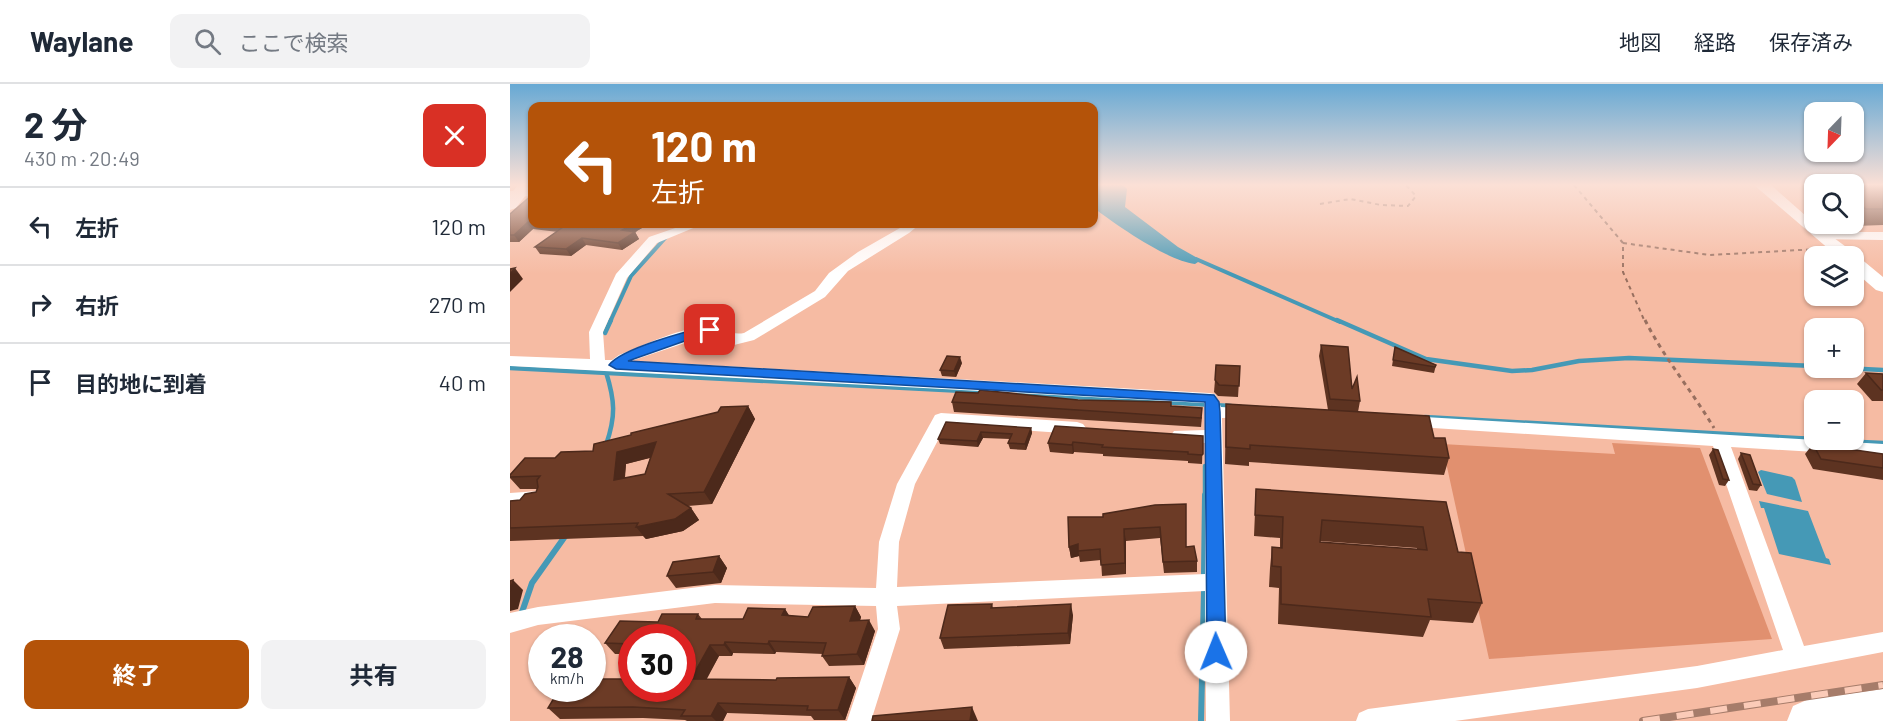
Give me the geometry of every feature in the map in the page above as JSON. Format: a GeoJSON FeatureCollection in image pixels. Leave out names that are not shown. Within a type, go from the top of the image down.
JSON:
{"type":"FeatureCollection","features":[{"type":"Feature","properties":{"kind":"highway"},"geometry":{"type":"LineString","coordinates":[[1809,721],[1883,710]]}},
{"type":"Feature","properties":{"kind":"street"},"geometry":{"type":"LineString","coordinates":[[1797,215],[1834,246]]}},
{"type":"Feature","properties":{"kind":"street"},"geometry":{"type":"LineString","coordinates":[[598,365],[596,332],[621,278],[653,240],[686,228]]}},
{"type":"Feature","properties":{"kind":"street"},"geometry":{"type":"LineString","coordinates":[[616,365],[624,358],[710,330],[734,340],[749,337],[820,294],[828,288],[832,278],[849,265],[908,228]]}},
{"type":"Feature","properties":{"kind":"street"},"geometry":{"type":"LineString","coordinates":[[1822,236],[1883,236]]}},
{"type":"Feature","properties":{"kind":"street"},"geometry":{"type":"LineString","coordinates":[[1864,270],[1883,286]]}},
{"type":"Feature","properties":{"kind":"street"},"geometry":{"type":"LineString","coordinates":[[510,362],[616,365],[1209,398],[1213,407],[1208,436],[1215,582],[1218,721]]}},
{"type":"Feature","properties":{"kind":"street"},"geometry":{"type":"LineString","coordinates":[[1213,407],[1259,413]]}},
{"type":"Feature","properties":{"kind":"street"},"geometry":{"type":"LineString","coordinates":[[859,721],[889,629],[886,597],[888,542],[906,484],[941,418],[1096,429]]}},
{"type":"Feature","properties":{"kind":"street"},"geometry":{"type":"LineString","coordinates":[[1389,421],[1718,435],[1883,450]]}},
{"type":"Feature","properties":{"kind":"street"},"geometry":{"type":"LineString","coordinates":[[1167,434],[1208,436]]}},
{"type":"Feature","properties":{"kind":"street"},"geometry":{"type":"LineString","coordinates":[[1718,435],[1797,658]]}},
{"type":"Feature","properties":{"kind":"street"},"geometry":{"type":"LineString","coordinates":[[510,500],[538,498]]}},
{"type":"Feature","properties":{"kind":"street"},"geometry":{"type":"LineString","coordinates":[[517,621],[715,594],[886,597],[1215,582]]}},
{"type":"Feature","properties":{"kind":"street"},"geometry":{"type":"LineString","coordinates":[[1368,721],[1696,677],[1883,642]]}},
{"type":"Feature","properties":{"kind":"path"},"geometry":{"type":"LineString","coordinates":[[1599,215],[1623,243],[1623,272],[1653,337],[1670,364],[1696,397],[1718,435]]}},
{"type":"Feature","properties":{"kind":"path"},"geometry":{"type":"LineString","coordinates":[[1623,243],[1710,255],[1804,253]]}},
{"type":"Feature","properties":{"kind":"shaded area"},"geometry":{"type":"Polygon","coordinates":[[[1612,443],[1700,448],[1772,639],[1489,659],[1442,444],[1615,454],[1612,443]]]}},
{"type":"Feature","properties":{"kind":"water"},"geometry":{"type":"Polygon","coordinates":[[[1103,215],[1135,215],[1178,247],[1201,260],[1195,264],[1171,256],[1103,215]]]}},
{"type":"Feature","properties":{"kind":"water"},"geometry":{"type":"Polygon","coordinates":[[[1761,470],[1792,477],[1802,502],[1767,494],[1758,472],[1761,470]]]}},
{"type":"Feature","properties":{"kind":"water"},"geometry":{"type":"Polygon","coordinates":[[[1759,501],[1808,511],[1826,558],[1829,559],[1831,565],[1779,554],[1764,508],[1761,508],[1759,501]]]}},
{"type":"Feature","properties":{"kind":"building"},"geometry":{"type":"Polygon","coordinates":[[[510,215],[528,215],[528,222],[514,235],[510,235],[510,215]]]}},
{"type":"Feature","properties":{"kind":"building"},"geometry":{"type":"Polygon","coordinates":[[[562,228],[626,228],[622,230],[635,232],[618,243],[582,238],[566,249],[535,247],[562,228]]]}},
{"type":"Feature","properties":{"kind":"building"},"geometry":{"type":"Polygon","coordinates":[[[1321,345],[1348,347],[1352,389],[1357,377],[1360,401],[1330,399],[1321,345]]]}},
{"type":"Feature","properties":{"kind":"building"},"geometry":{"type":"Polygon","coordinates":[[[1395,347],[1436,365],[1435,367],[1393,360],[1395,347]]]}},
{"type":"Feature","properties":{"kind":"building"},"geometry":{"type":"Polygon","coordinates":[[[947,356],[960,357],[954,371],[940,370],[947,356]]]}},
{"type":"Feature","properties":{"kind":"building"},"geometry":{"type":"Polygon","coordinates":[[[1216,365],[1240,366],[1239,386],[1219,385],[1215,380],[1216,365]]]}},
{"type":"Feature","properties":{"kind":"building"},"geometry":{"type":"Polygon","coordinates":[[[1866,373],[1883,374],[1883,390],[1881,390],[1866,373]]]}},
{"type":"Feature","properties":{"kind":"building"},"geometry":{"type":"Polygon","coordinates":[[[980,390],[1078,400],[1171,402],[1171,406],[1202,408],[1201,418],[952,402],[956,392],[978,393],[980,390]]]}},
{"type":"Feature","properties":{"kind":"building"},"geometry":{"type":"Polygon","coordinates":[[[1226,404],[1429,416],[1434,438],[1445,438],[1449,458],[1250,445],[1250,449],[1226,447],[1226,404]]]}},
{"type":"Feature","properties":{"kind":"building"},"geometry":{"type":"Polygon","coordinates":[[[748,406],[704,492],[668,494],[691,508],[675,519],[636,527],[638,523],[510,528],[510,501],[520,500],[525,494],[536,492],[538,487],[537,480],[540,476],[510,477],[525,458],[555,458],[561,452],[593,451],[594,444],[718,412],[721,407],[748,406]],[[656,442],[617,452],[614,480],[645,474],[656,442]]]}},
{"type":"Feature","properties":{"kind":"building"},"geometry":{"type":"Polygon","coordinates":[[[946,422],[1031,428],[1025,444],[1008,443],[1012,434],[981,432],[977,441],[938,439],[946,422]]]}},
{"type":"Feature","properties":{"kind":"building"},"geometry":{"type":"Polygon","coordinates":[[[1055,426],[1203,436],[1203,454],[1102,447],[1103,445],[1073,442],[1072,445],[1048,443],[1055,426]]]}},
{"type":"Feature","properties":{"kind":"building"},"geometry":{"type":"Polygon","coordinates":[[[1713,449],[1718,450],[1729,480],[1723,479],[1713,449]]]}},
{"type":"Feature","properties":{"kind":"building"},"geometry":{"type":"Polygon","coordinates":[[[1816,450],[1855,450],[1883,454],[1883,468],[1821,459],[1816,450]]]}},
{"type":"Feature","properties":{"kind":"building"},"geometry":{"type":"Polygon","coordinates":[[[1741,453],[1750,455],[1761,485],[1753,484],[1741,453]]]}},
{"type":"Feature","properties":{"kind":"building"},"geometry":{"type":"Polygon","coordinates":[[[1256,489],[1446,502],[1458,552],[1471,553],[1482,603],[1428,599],[1431,617],[1281,604],[1281,567],[1272,566],[1272,547],[1282,548],[1283,517],[1255,515],[1256,489]],[[1322,520],[1320,542],[1427,550],[1423,527],[1322,520]]]}},
{"type":"Feature","properties":{"kind":"building"},"geometry":{"type":"Polygon","coordinates":[[[1186,504],[1186,547],[1194,546],[1197,561],[1163,562],[1160,527],[1124,529],[1125,563],[1101,565],[1100,549],[1078,551],[1078,544],[1069,547],[1068,517],[1103,517],[1103,514],[1155,505],[1186,504]]]}},
{"type":"Feature","properties":{"kind":"building"},"geometry":{"type":"Polygon","coordinates":[[[719,556],[713,572],[667,576],[673,562],[719,556]]]}},
{"type":"Feature","properties":{"kind":"building"},"geometry":{"type":"Polygon","coordinates":[[[992,604],[991,608],[1071,604],[1068,633],[940,638],[948,605],[992,604]]]}},
{"type":"Feature","properties":{"kind":"building"},"geometry":{"type":"Polygon","coordinates":[[[855,606],[850,621],[869,620],[857,654],[822,656],[826,643],[725,642],[724,645],[710,645],[696,670],[696,624],[618,624],[618,643],[606,643],[606,642],[620,621],[658,622],[662,614],[698,614],[696,619],[743,619],[748,608],[785,609],[782,615],[808,617],[813,607],[855,606]]]}},
{"type":"Feature","properties":{"kind":"building"},"geometry":{"type":"Polygon","coordinates":[[[849,677],[838,710],[807,710],[808,706],[718,703],[711,716],[681,716],[685,710],[633,707],[548,708],[552,702],[606,702],[606,679],[618,679],[618,702],[696,702],[696,679],[776,680],[777,678],[849,677]]]}},
{"type":"Feature","properties":{"kind":"building"},"geometry":{"type":"Polygon","coordinates":[[[972,707],[970,721],[872,721],[873,716],[972,707]]]}},
{"type":"Feature","properties":{"kind":"waterway"},"geometry":{"type":"LineString","coordinates":[[610,322],[631,276],[667,236]]}},
{"type":"Feature","properties":{"kind":"waterway"},"geometry":{"type":"LineString","coordinates":[[1196,259],[1340,322]]}},
{"type":"Feature","properties":{"kind":"waterway"},"geometry":{"type":"LineString","coordinates":[[605,333],[611,320]]}},
{"type":"Feature","properties":{"kind":"waterway"},"geometry":{"type":"LineString","coordinates":[[1337,320],[1426,359],[1512,371],[1532,370],[1579,361],[1629,358],[1804,366]]}},
{"type":"Feature","properties":{"kind":"waterway"},"geometry":{"type":"LineString","coordinates":[[510,368],[606,373]]}},
{"type":"Feature","properties":{"kind":"waterway"},"geometry":{"type":"LineString","coordinates":[[1864,369],[1883,370]]}},
{"type":"Feature","properties":{"kind":"waterway"},"geometry":{"type":"LineString","coordinates":[[606,373],[613,408],[606,445]]}},
{"type":"Feature","properties":{"kind":"waterway"},"geometry":{"type":"LineString","coordinates":[[606,373],[983,392]]}},
{"type":"Feature","properties":{"kind":"waterway"},"geometry":{"type":"LineString","coordinates":[[1018,394],[1231,406]]}},
{"type":"Feature","properties":{"kind":"waterway"},"geometry":{"type":"LineString","coordinates":[[1425,417],[1804,438]]}},
{"type":"Feature","properties":{"kind":"waterway"},"geometry":{"type":"LineString","coordinates":[[1864,442],[1883,443]]}},
{"type":"Feature","properties":{"kind":"waterway"},"geometry":{"type":"LineString","coordinates":[[1205,466],[1205,495]]}},
{"type":"Feature","properties":{"kind":"waterway"},"geometry":{"type":"LineString","coordinates":[[1204,574],[1205,495]]}},
{"type":"Feature","properties":{"kind":"waterway"},"geometry":{"type":"LineString","coordinates":[[521,615],[532,583],[566,535]]}},
{"type":"Feature","properties":{"kind":"waterway"},"geometry":{"type":"LineString","coordinates":[[1201,721],[1204,591]]}},
{"type":"Feature","properties":{"kind":"railway"},"geometry":{"type":"LineString","coordinates":[[1643,721],[1883,685]]}},
{"type":"Feature","properties":{"kind":"route"},"geometry":{"type":"LineString","coordinates":[[710,330],[624,358],[616,365],[1209,398],[1213,412],[1216,652]]}}]}
